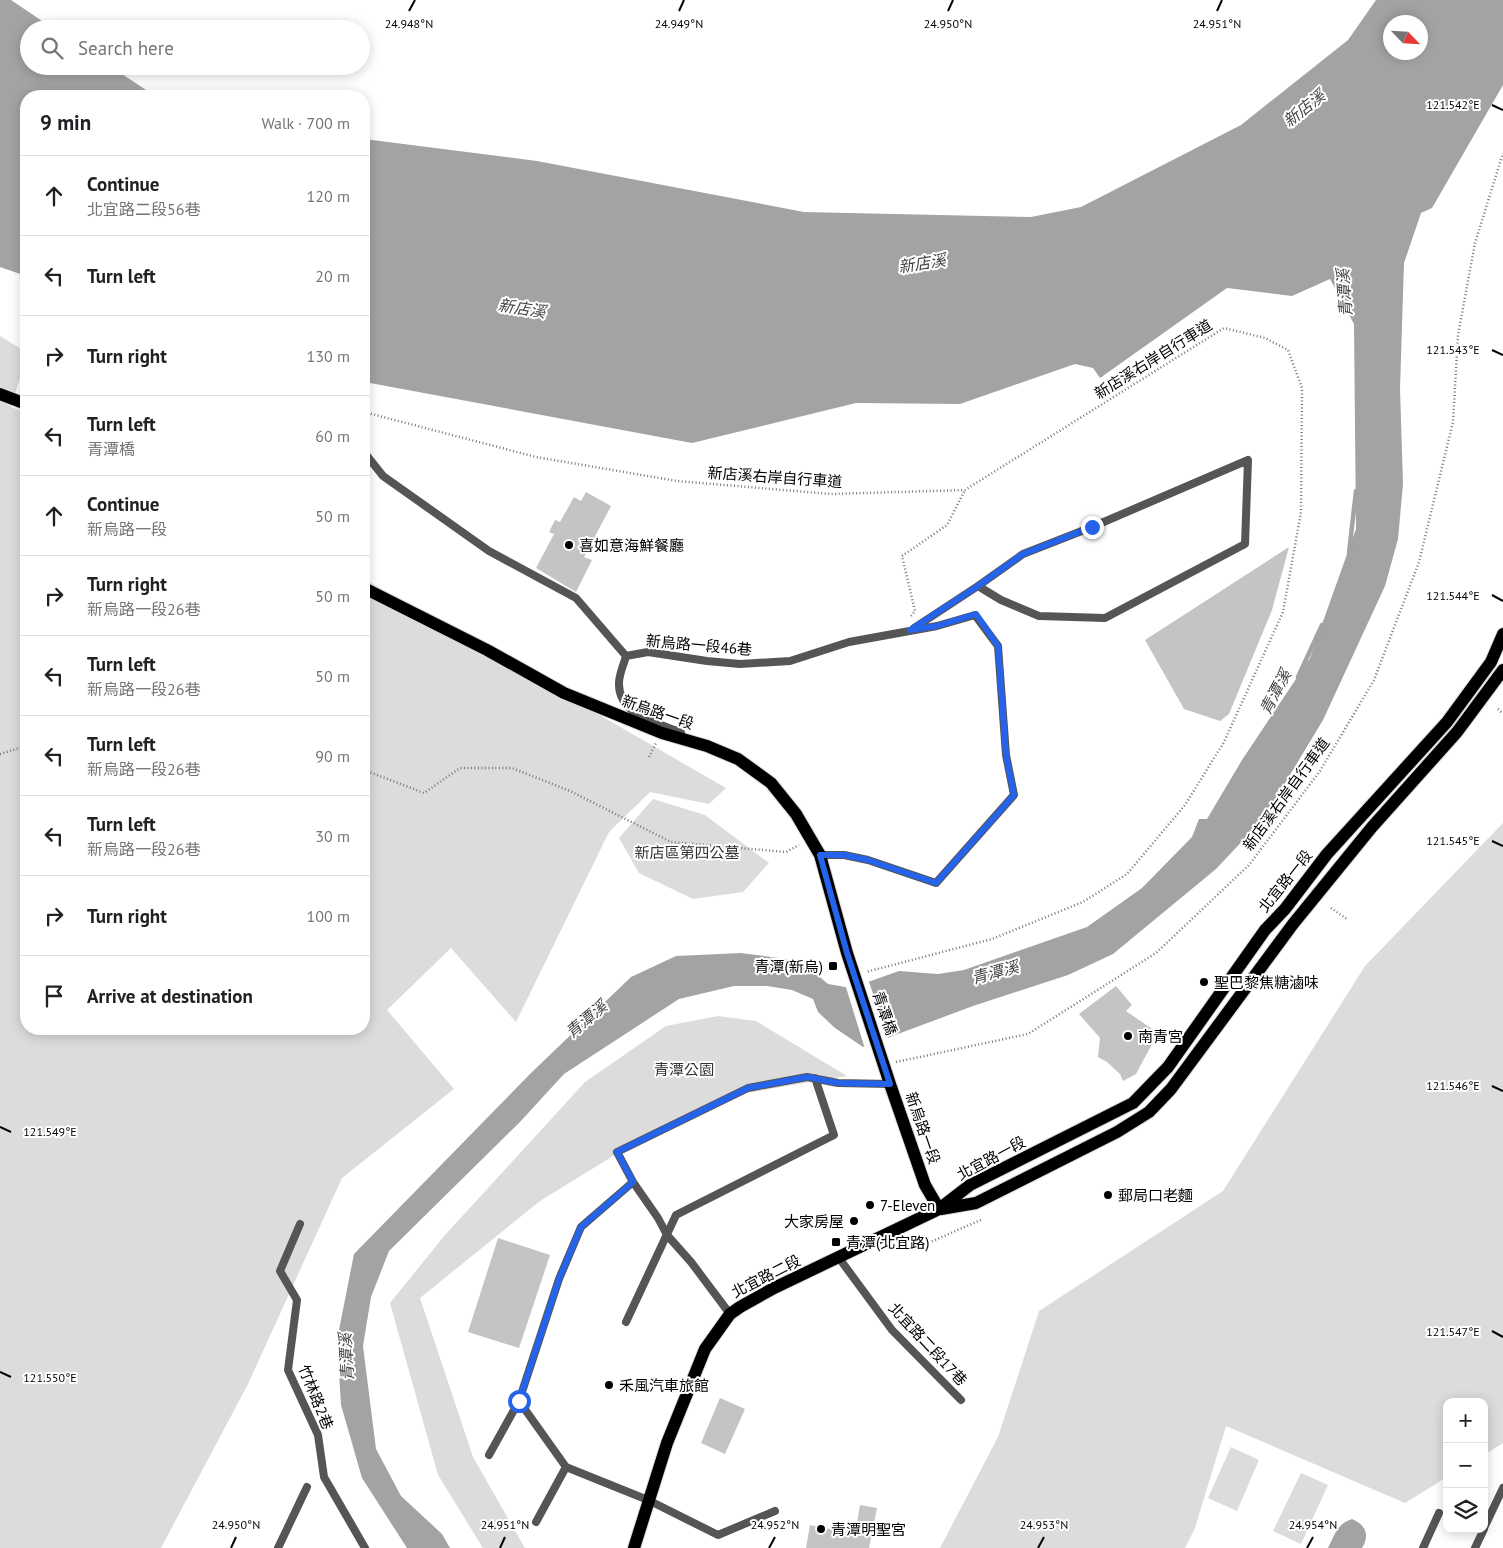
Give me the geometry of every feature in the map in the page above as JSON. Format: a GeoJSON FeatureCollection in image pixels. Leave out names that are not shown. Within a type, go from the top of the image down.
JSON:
{"type":"FeatureCollection","features":[{"type":"Feature","properties":{"kind":"main road"},"geometry":{"type":"LineString","coordinates":[[0,394],[20,402]]}},
{"type":"Feature","properties":{"kind":"main road","name":"新烏路一段"},"geometry":{"type":"LineString","coordinates":[[370,591],[487,650],[564,693],[662,734],[707,746],[738,759],[771,783],[796,814],[820,855],[847,953]]}},
{"type":"Feature","properties":{"kind":"main road","name":"北宜路一段"},"geometry":{"type":"LineString","coordinates":[[939,1209],[970,1185],[1125,1107],[1140,1096],[1168,1067],[1265,930],[1285,909],[1327,854],[1447,722],[1491,662],[1503,634]]}},
{"type":"Feature","properties":{"kind":"main road","name":"北宜路一段"},"geometry":{"type":"LineString","coordinates":[[939,1209],[976,1203],[1117,1132],[1149,1112],[1171,1089],[1293,924],[1372,827],[1457,732],[1503,670]]}},
{"type":"Feature","properties":{"kind":"main road","name":"青潭橋"},"geometry":{"type":"LineString","coordinates":[[847,953],[890,1084]]}},
{"type":"Feature","properties":{"kind":"main road","name":"新烏路一段"},"geometry":{"type":"LineString","coordinates":[[890,1084],[925,1185],[939,1209]]}},
{"type":"Feature","properties":{"kind":"main road","name":"北宜路二段"},"geometry":{"type":"LineString","coordinates":[[634,1548],[667,1443],[704,1349],[730,1314],[774,1288],[939,1209]]}},
{"type":"Feature","properties":{"kind":"lane"},"geometry":{"type":"LineString","coordinates":[[370,460],[383,476],[488,551],[576,598],[626,656]]}},
{"type":"Feature","properties":{"kind":"lane"},"geometry":{"type":"LineString","coordinates":[[910,630],[1023,554],[1092,527],[1248,460],[1245,544],[1105,618],[1039,616],[1001,600],[978,586]]}},
{"type":"Feature","properties":{"kind":"lane"},"geometry":{"type":"LineString","coordinates":[[820,855],[844,855],[868,860],[936,883],[1014,795],[1006,755],[998,646],[976,614],[937,626],[910,630]]}},
{"type":"Feature","properties":{"kind":"lane","name":"新烏路一段46巷"},"geometry":{"type":"LineString","coordinates":[[707,746],[635,714],[621,699],[618,681],[626,656],[648,652],[707,661],[740,664],[769,663],[790,661],[849,642],[910,630]]}},
{"type":"Feature","properties":{"kind":"lane"},"geometry":{"type":"LineString","coordinates":[[730,1314],[691,1262],[667,1235],[633,1182],[617,1152],[748,1088],[807,1077],[838,1083],[890,1084]]}},
{"type":"Feature","properties":{"kind":"lane"},"geometry":{"type":"LineString","coordinates":[[626,1322],[676,1215],[834,1135],[815,1078]]}},
{"type":"Feature","properties":{"kind":"lane"},"geometry":{"type":"LineString","coordinates":[[489,1455],[519,1401],[559,1279],[581,1227],[633,1182]]}},
{"type":"Feature","properties":{"kind":"lane","name":"竹林路2巷"},"geometry":{"type":"LineString","coordinates":[[300,1224],[280,1271],[297,1300],[288,1370],[318,1435],[324,1477],[365,1548]]}},
{"type":"Feature","properties":{"kind":"lane","name":"北宜路二段17巷"},"geometry":{"type":"LineString","coordinates":[[839,1258],[892,1330],[961,1400]]}},
{"type":"Feature","properties":{"kind":"lane"},"geometry":{"type":"LineString","coordinates":[[519,1401],[566,1467],[648,1500],[718,1534],[775,1511]]}},
{"type":"Feature","properties":{"kind":"lane"},"geometry":{"type":"LineString","coordinates":[[536,1522],[566,1467]]}},
{"type":"Feature","properties":{"kind":"lane"},"geometry":{"type":"LineString","coordinates":[[278,1548],[307,1487]]}},
{"type":"Feature","properties":{"kind":"lane"},"geometry":{"type":"LineString","coordinates":[[1488,1520],[1503,1488]]}},
{"type":"Feature","properties":{"kind":"lane"},"geometry":{"type":"LineString","coordinates":[[1423,1548],[1439,1513]]}},
{"type":"Feature","properties":{"kind":"lane"},"geometry":{"type":"LineString","coordinates":[[1475,1548],[1482,1533]]}},
{"type":"Feature","properties":{"kind":"path","name":"新店溪右岸自行車道"},"geometry":{"type":"LineString","coordinates":[[885,1065],[1028,1034],[1156,953],[1248,865],[1320,771],[1374,680],[1419,562],[1453,422],[1458,336],[1476,243],[1503,153]]}},
{"type":"Feature","properties":{"kind":"path","name":"新店溪右岸自行車道"},"geometry":{"type":"LineString","coordinates":[[370,414],[536,458],[677,481],[831,494],[964,490],[1224,328],[1265,338],[1288,350],[1302,388],[1301,512],[1283,612],[1224,742],[1185,805],[1127,874],[1083,902],[992,938],[855,975]]}},
{"type":"Feature","properties":{"kind":"path"},"geometry":{"type":"LineString","coordinates":[[898,633],[915,612],[902,556],[947,525],[964,490]]}},
{"type":"Feature","properties":{"kind":"path"},"geometry":{"type":"LineString","coordinates":[[1498,709],[1503,714]]}},
{"type":"Feature","properties":{"kind":"path"},"geometry":{"type":"LineString","coordinates":[[0,754],[20,748]]}},
{"type":"Feature","properties":{"kind":"path"},"geometry":{"type":"LineString","coordinates":[[370,772],[424,793],[460,768],[512,768],[570,791],[671,842],[786,852],[811,839]]}},
{"type":"Feature","properties":{"kind":"path"},"geometry":{"type":"LineString","coordinates":[[1331,908],[1347,919]]}},
{"type":"Feature","properties":{"kind":"path"},"geometry":{"type":"LineString","coordinates":[[919,1248],[983,1219]]}},
{"type":"Feature","properties":{"kind":"green space"},"geometry":{"type":"Polygon","coordinates":[[[0,336],[20,348],[20,378],[11,407],[20,411],[20,1035],[370,1035],[370,582],[726,788],[709,804],[650,792],[609,832],[516,1022],[451,948],[387,1010],[454,1089],[342,1178],[248,1384],[161,1548],[0,1548],[0,336]]]}},
{"type":"Feature","properties":{"kind":"green space","name":"新店區第四公墓"},"geometry":{"type":"Polygon","coordinates":[[[653,799],[705,815],[769,863],[743,892],[693,899],[639,873],[619,838],[653,799]]]}},
{"type":"Feature","properties":{"kind":"green space"},"geometry":{"type":"Polygon","coordinates":[[[1503,823],[1503,1443],[1488,1452],[1488,1398],[1443,1398],[1443,1479],[1405,1503],[1226,1426],[1195,1528],[1185,1548],[940,1548],[998,1437],[1039,1311],[1223,1191],[1365,966],[1503,823]]]}},
{"type":"Feature","properties":{"kind":"green space","name":"青潭公園"},"geometry":{"type":"Polygon","coordinates":[[[718,1016],[756,1021],[847,1076],[734,1095],[644,1137],[540,1201],[420,1298],[473,1457],[525,1548],[483,1548],[438,1475],[390,1303],[445,1235],[585,1082],[666,1026],[718,1016]]]}},
{"type":"Feature","properties":{"kind":"green space"},"geometry":{"type":"Polygon","coordinates":[[[1231,1447],[1259,1460],[1237,1511],[1208,1498],[1231,1447]]]}},
{"type":"Feature","properties":{"kind":"green space"},"geometry":{"type":"Polygon","coordinates":[[[1301,1473],[1328,1485],[1301,1544],[1273,1531],[1301,1473]]]}},
{"type":"Feature","properties":{"kind":"water"},"geometry":{"type":"Polygon","coordinates":[[[0,0],[11,0],[41,20],[20,20],[20,75],[124,75],[146,90],[20,90],[20,274],[0,267],[0,0]]]}},
{"type":"Feature","properties":{"kind":"water","name":"新店溪"},"geometry":{"type":"Polygon","coordinates":[[[1376,0],[1503,0],[1503,85],[1432,208],[1421,213],[1404,263],[1400,389],[1403,484],[1398,539],[1385,586],[1323,720],[1264,818],[1216,869],[1113,954],[1068,975],[973,1006],[863,1047],[835,1028],[818,1012],[813,999],[792,990],[767,986],[734,986],[679,999],[564,1074],[519,1123],[389,1251],[371,1297],[363,1346],[376,1449],[401,1496],[442,1534],[450,1548],[407,1548],[362,1478],[341,1405],[337,1340],[354,1254],[531,1073],[631,977],[676,956],[741,953],[801,961],[828,984],[851,988],[899,971],[938,974],[964,970],[1087,927],[1142,888],[1192,837],[1199,819],[1207,819],[1242,760],[1310,658],[1356,529],[1354,324],[1330,279],[1292,296],[1227,288],[1100,378],[1093,368],[1075,364],[960,404],[856,403],[692,443],[370,383],[370,140],[537,161],[804,212],[1031,217],[1081,207],[1241,125],[1348,40],[1376,0]]]}},
{"type":"Feature","properties":{"kind":"water"},"geometry":{"type":"Polygon","coordinates":[[[1352,1519],[1361,1524],[1365,1531],[1366,1539],[1362,1548],[1328,1548],[1340,1527],[1352,1519]]]}},
{"type":"Feature","properties":{"kind":"pier"},"geometry":{"type":"Polygon","coordinates":[[[868,979],[889,1040],[865,1049],[845,984],[851,985],[868,979]]]}},
{"type":"Feature","properties":{"kind":"building","name":"喜如意海鮮餐廳"},"geometry":{"type":"Polygon","coordinates":[[[586,492],[611,506],[584,557],[592,560],[576,592],[536,568],[554,534],[549,532],[555,520],[560,522],[574,497],[581,501],[586,492]]]}},
{"type":"Feature","properties":{"kind":"building"},"geometry":{"type":"Polygon","coordinates":[[[1289,547],[1272,610],[1229,714],[1220,721],[1184,709],[1145,640],[1289,547]]]}},
{"type":"Feature","properties":{"kind":"building","name":"南青宮"},"geometry":{"type":"Polygon","coordinates":[[[1116,986],[1132,1005],[1126,1011],[1158,1033],[1136,1074],[1123,1081],[1120,1074],[1107,1062],[1098,1057],[1100,1038],[1079,1014],[1116,986]]]}},
{"type":"Feature","properties":{"kind":"building"},"geometry":{"type":"Polygon","coordinates":[[[498,1238],[550,1255],[519,1348],[468,1332],[498,1238]]]}},
{"type":"Feature","properties":{"kind":"building"},"geometry":{"type":"Polygon","coordinates":[[[720,1398],[745,1409],[725,1454],[701,1443],[720,1398]]]}},
{"type":"Feature","properties":{"kind":"building","name":"青潭明聖宮"},"geometry":{"type":"Polygon","coordinates":[[[860,1505],[877,1508],[869,1548],[806,1548],[810,1525],[855,1534],[860,1505]]]}},
{"type":"Feature","properties":{"kind":"waterway","name":"青潭溪"},"geometry":{"type":"LineString","coordinates":[[1349,553],[1356,491]]}},
{"type":"Feature","properties":{"kind":"waterway","name":"青潭溪"},"geometry":{"type":"LineString","coordinates":[[1298,677],[1322,625]]}},
{"type":"Feature","properties":{"kind":"place","name":"喜如意海鮮餐廳"},"geometry":{"type":"Point","coordinates":[569,545]}},
{"type":"Feature","properties":{"kind":"place","name":"青潭(新烏)"},"geometry":{"type":"Point","coordinates":[833,966]}},
{"type":"Feature","properties":{"kind":"place","name":"聖巴黎焦糖滷味"},"geometry":{"type":"Point","coordinates":[1204,982]}},
{"type":"Feature","properties":{"kind":"place","name":"南青宮"},"geometry":{"type":"Point","coordinates":[1128,1036]}},
{"type":"Feature","properties":{"kind":"place","name":"郵局口老麵"},"geometry":{"type":"Point","coordinates":[1108,1195]}},
{"type":"Feature","properties":{"kind":"place","name":"7-Eleven"},"geometry":{"type":"Point","coordinates":[870,1205]}},
{"type":"Feature","properties":{"kind":"place","name":"大家房屋"},"geometry":{"type":"Point","coordinates":[854,1221]}},
{"type":"Feature","properties":{"kind":"place","name":"青潭(北宜路)"},"geometry":{"type":"Point","coordinates":[836,1242]}},
{"type":"Feature","properties":{"kind":"place","name":"禾風汽車旅館"},"geometry":{"type":"Point","coordinates":[609,1385]}},
{"type":"Feature","properties":{"kind":"place","name":"青潭明聖宮"},"geometry":{"type":"Point","coordinates":[821,1529]}},
{"type":"Feature","properties":{"kind":"route"},"geometry":{"type":"LineString","coordinates":[[519,1401],[559,1279],[581,1227],[633,1182],[617,1152],[748,1088],[807,1077],[838,1083],[890,1084],[847,953],[820,855],[844,855],[868,860],[936,883],[1014,795],[1006,755],[998,646],[976,614],[937,626],[910,630],[1023,554],[1092,527]]}}]}
